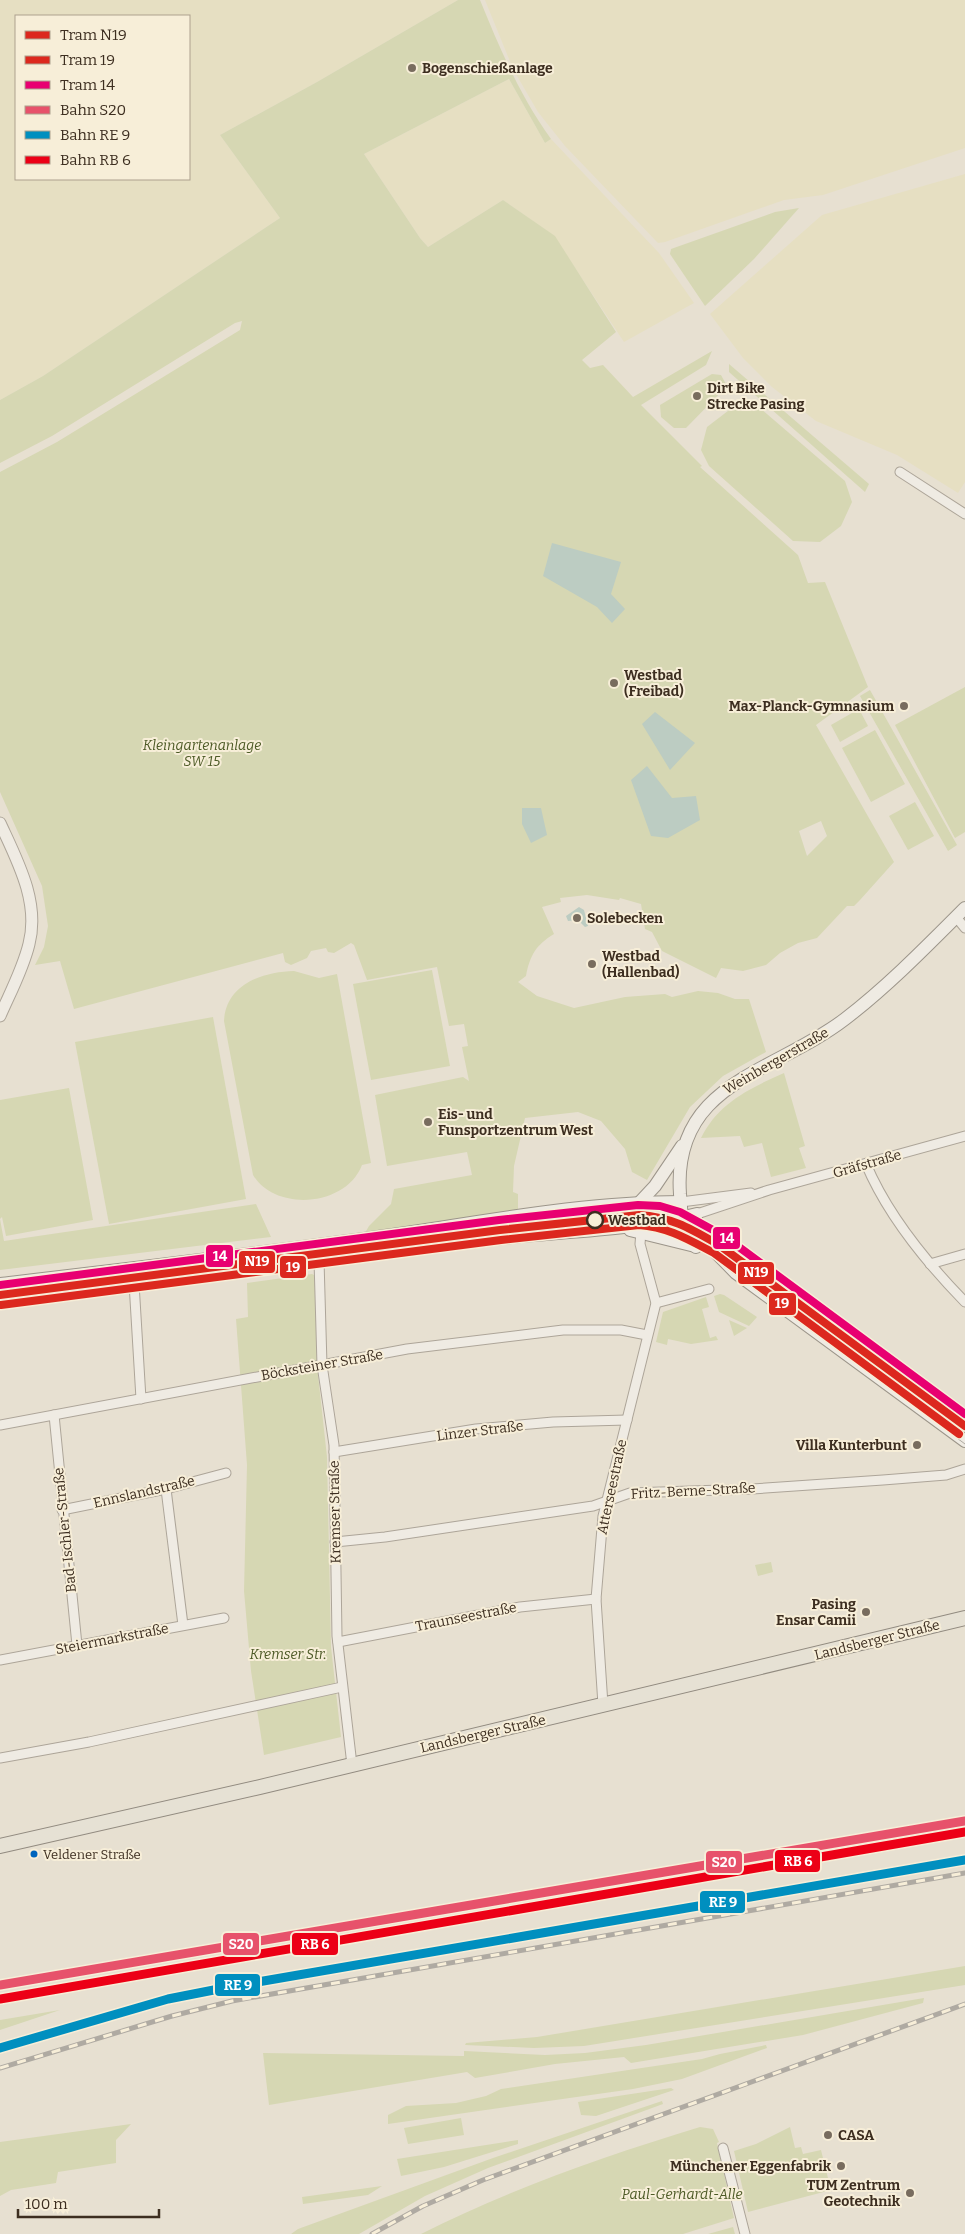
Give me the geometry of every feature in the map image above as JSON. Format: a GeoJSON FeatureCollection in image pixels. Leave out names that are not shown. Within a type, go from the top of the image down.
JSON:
{"type":"FeatureCollection","features":[{"type":"Feature","properties":{"kind":"main road","name":"Weinbergerstraße"},"geometry":{"type":"LineString","coordinates":[[696,1247],[686,1236],[677,1219],[681,1202],[681,1164],[687,1138],[703,1109],[720,1093],[826,1034],[869,1000],[960,912]]}},
{"type":"Feature","properties":{"kind":"main road"},"geometry":{"type":"LineString","coordinates":[[640,1202],[655,1186],[687,1138]]}},
{"type":"Feature","properties":{"kind":"main road"},"geometry":{"type":"LineString","coordinates":[[0,1284],[371,1238],[553,1211],[640,1202],[681,1202],[697,1214]]}},
{"type":"Feature","properties":{"kind":"main road"},"geometry":{"type":"LineString","coordinates":[[0,1303],[134,1283],[500,1238],[623,1228],[697,1214]]}},
{"type":"Feature","properties":{"kind":"main road"},"geometry":{"type":"LineString","coordinates":[[677,1219],[736,1273],[965,1441]]}},
{"type":"Feature","properties":{"kind":"main road"},"geometry":{"type":"LineString","coordinates":[[623,1228],[696,1247],[724,1261]]}},
{"type":"Feature","properties":{"kind":"main road","name":"Landsberger Straße"},"geometry":{"type":"LineString","coordinates":[[0,1846],[352,1765],[965,1618]]}},
{"type":"Feature","properties":{"kind":"street"},"geometry":{"type":"LineString","coordinates":[[900,472],[965,514]]}},
{"type":"Feature","properties":{"kind":"street"},"geometry":{"type":"LineString","coordinates":[[0,823],[27,887],[32,922],[29,944],[23,963],[0,1016]]}},
{"type":"Feature","properties":{"kind":"street"},"geometry":{"type":"LineString","coordinates":[[960,912],[965,928]]}},
{"type":"Feature","properties":{"kind":"street","name":"Gräfstraße"},"geometry":{"type":"LineString","coordinates":[[697,1214],[769,1190],[965,1136]]}},
{"type":"Feature","properties":{"kind":"street"},"geometry":{"type":"LineString","coordinates":[[866,1164],[878,1187],[930,1264],[965,1302]]}},
{"type":"Feature","properties":{"kind":"street","name":"Gräfstraße"},"geometry":{"type":"LineString","coordinates":[[681,1202],[769,1190]]}},
{"type":"Feature","properties":{"kind":"street"},"geometry":{"type":"LineString","coordinates":[[641,1232],[640,1244],[656,1303],[709,1289]]}},
{"type":"Feature","properties":{"kind":"street"},"geometry":{"type":"LineString","coordinates":[[930,1264],[965,1254]]}},
{"type":"Feature","properties":{"kind":"street","name":"Kremser Straße"},"geometry":{"type":"LineString","coordinates":[[319,1260],[322,1365],[334,1452],[338,1642],[352,1765]]}},
{"type":"Feature","properties":{"kind":"street"},"geometry":{"type":"LineString","coordinates":[[134,1283],[142,1399]]}},
{"type":"Feature","properties":{"kind":"street","name":"Atterseestraße"},"geometry":{"type":"LineString","coordinates":[[603,1705],[596,1599],[603,1516],[656,1303]]}},
{"type":"Feature","properties":{"kind":"street","name":"Böcksteiner Straße"},"geometry":{"type":"LineString","coordinates":[[0,1425],[407,1349],[563,1330],[621,1330],[647,1335]]}},
{"type":"Feature","properties":{"kind":"street","name":"Bad-Ischler-Straße"},"geometry":{"type":"LineString","coordinates":[[54,1415],[76,1645]]}},
{"type":"Feature","properties":{"kind":"street","name":"Linzer Straße"},"geometry":{"type":"LineString","coordinates":[[334,1452],[476,1429],[553,1422],[627,1420]]}},
{"type":"Feature","properties":{"kind":"street","name":"Fritz-Berne-Straße"},"geometry":{"type":"LineString","coordinates":[[335,1542],[385,1537],[593,1506],[630,1493],[865,1482],[946,1475],[965,1469]]}},
{"type":"Feature","properties":{"kind":"street","name":"Ennslandstraße"},"geometry":{"type":"LineString","coordinates":[[62,1510],[166,1489],[226,1473]]}},
{"type":"Feature","properties":{"kind":"street"},"geometry":{"type":"LineString","coordinates":[[166,1489],[183,1625]]}},
{"type":"Feature","properties":{"kind":"street","name":"Traunseestraße"},"geometry":{"type":"LineString","coordinates":[[338,1642],[520,1607],[596,1599]]}},
{"type":"Feature","properties":{"kind":"street","name":"Steiermarkstraße"},"geometry":{"type":"LineString","coordinates":[[0,1660],[224,1618]]}},
{"type":"Feature","properties":{"kind":"street"},"geometry":{"type":"LineString","coordinates":[[0,1758],[89,1742],[342,1688]]}},
{"type":"Feature","properties":{"kind":"street"},"geometry":{"type":"LineString","coordinates":[[723,2148],[745,2234]]}},
{"type":"Feature","properties":{"kind":"shaded area"},"geometry":{"type":"Polygon","coordinates":[[[0,0],[458,0],[317,82],[220,135],[280,218],[43,376],[0,400],[0,0]]]}},
{"type":"Feature","properties":{"kind":"shaded area"},"geometry":{"type":"Polygon","coordinates":[[[485,0],[965,0],[965,148],[823,195],[784,200],[658,243],[565,146],[538,112],[513,69],[485,0]]]}},
{"type":"Feature","properties":{"kind":"shaded area"},"geometry":{"type":"Polygon","coordinates":[[[509,79],[545,143],[551,139],[659,253],[694,303],[624,342],[554,236],[503,200],[428,247],[420,238],[364,154],[509,79]]]}},
{"type":"Feature","properties":{"kind":"shaded area"},"geometry":{"type":"Polygon","coordinates":[[[965,174],[965,482],[958,493],[897,455],[816,421],[772,387],[743,358],[710,314],[822,215],[965,174]]]}},
{"type":"Feature","properties":{"kind":"shaded area"},"geometry":{"type":"Polygon","coordinates":[[[552,543],[621,562],[611,594],[625,609],[612,623],[597,607],[543,576],[552,543]]]}},
{"type":"Feature","properties":{"kind":"shaded area"},"geometry":{"type":"Polygon","coordinates":[[[655,712],[695,743],[670,770],[642,724],[655,712]]]}},
{"type":"Feature","properties":{"kind":"shaded area"},"geometry":{"type":"Polygon","coordinates":[[[647,766],[672,798],[696,796],[700,820],[668,838],[651,836],[631,780],[647,766]]]}},
{"type":"Feature","properties":{"kind":"shaded area"},"geometry":{"type":"Polygon","coordinates":[[[522,808],[541,808],[547,835],[531,843],[522,824],[522,808]]]}},
{"type":"Feature","properties":{"kind":"shaded area","name":"Solebecken"},"geometry":{"type":"Polygon","coordinates":[[[579,907],[584,910],[588,926],[585,927],[578,920],[568,921],[566,916],[579,907]]]}},
{"type":"Feature","properties":{"kind":"green space","name":"Kleingartenanlage SW 15"},"geometry":{"type":"Polygon","coordinates":[[[458,0],[480,0],[520,89],[551,139],[545,143],[509,79],[364,154],[428,247],[503,200],[555,236],[616,332],[582,360],[590,368],[603,365],[633,397],[712,351],[706,365],[641,405],[702,466],[700,467],[798,555],[808,583],[825,582],[868,687],[816,725],[894,862],[854,906],[847,906],[817,938],[798,943],[780,953],[766,965],[743,971],[721,968],[716,978],[662,951],[652,932],[645,929],[641,904],[620,898],[619,900],[587,895],[560,898],[561,902],[542,907],[554,934],[535,951],[526,976],[518,982],[537,996],[574,1008],[625,997],[665,994],[672,997],[698,991],[718,993],[735,999],[749,999],[766,1052],[723,1076],[690,1107],[647,1180],[632,1172],[625,1149],[601,1121],[578,1112],[525,1118],[514,1166],[513,1192],[518,1194],[518,1214],[362,1238],[369,1226],[391,1204],[394,1189],[472,1175],[467,1152],[387,1166],[375,1095],[463,1077],[469,1081],[462,1047],[468,1046],[464,1024],[449,1026],[437,967],[367,980],[354,945],[351,943],[334,953],[328,952],[326,948],[311,951],[307,958],[291,965],[285,962],[283,953],[74,1009],[60,961],[35,965],[44,947],[48,926],[42,886],[0,792],[0,472],[57,442],[240,330],[242,321],[235,323],[52,436],[0,463],[0,400],[43,376],[280,218],[220,135],[317,82],[458,0]],[[821,821],[799,831],[807,856],[827,836],[821,821]]]}},
{"type":"Feature","properties":{"kind":"green space"},"geometry":{"type":"Polygon","coordinates":[[[799,208],[754,259],[705,306],[670,254],[671,249],[775,212],[799,208]]]}},
{"type":"Feature","properties":{"kind":"green space"},"geometry":{"type":"Polygon","coordinates":[[[729,364],[869,484],[865,492],[729,372],[729,364]]]}},
{"type":"Feature","properties":{"kind":"green space","name":"Dirt Bike Strecke Pasing"},"geometry":{"type":"Polygon","coordinates":[[[712,374],[721,375],[727,386],[686,428],[674,428],[661,417],[660,405],[712,374]]]}},
{"type":"Feature","properties":{"kind":"green space"},"geometry":{"type":"Polygon","coordinates":[[[753,402],[845,481],[852,502],[841,526],[820,542],[793,541],[709,466],[701,450],[707,427],[737,404],[753,402]]]}},
{"type":"Feature","properties":{"kind":"green space"},"geometry":{"type":"Polygon","coordinates":[[[965,687],[965,832],[955,838],[895,725],[965,687]]]}},
{"type":"Feature","properties":{"kind":"green space"},"geometry":{"type":"Polygon","coordinates":[[[870,690],[957,845],[948,851],[860,696],[870,690]]]}},
{"type":"Feature","properties":{"kind":"green space"},"geometry":{"type":"Polygon","coordinates":[[[859,709],[868,726],[840,742],[831,725],[859,709]]]}},
{"type":"Feature","properties":{"kind":"green space"},"geometry":{"type":"Polygon","coordinates":[[[875,730],[905,784],[871,802],[842,748],[875,730]]]}},
{"type":"Feature","properties":{"kind":"green space"},"geometry":{"type":"Polygon","coordinates":[[[915,802],[934,836],[908,850],[889,816],[915,802]]]}},
{"type":"Feature","properties":{"kind":"green space"},"geometry":{"type":"Polygon","coordinates":[[[432,970],[450,1066],[371,1080],[353,984],[432,970]]]}},
{"type":"Feature","properties":{"kind":"green space"},"geometry":{"type":"Polygon","coordinates":[[[294,971],[319,978],[337,974],[371,1163],[362,1165],[354,1179],[341,1189],[326,1196],[310,1200],[293,1199],[277,1195],[263,1187],[253,1175],[224,1021],[226,1008],[231,998],[239,989],[258,978],[270,974],[294,971]]]}},
{"type":"Feature","properties":{"kind":"green space"},"geometry":{"type":"Polygon","coordinates":[[[213,1017],[246,1199],[109,1224],[75,1042],[213,1017]]]}},
{"type":"Feature","properties":{"kind":"green space"},"geometry":{"type":"Polygon","coordinates":[[[784,1073],[805,1146],[799,1148],[806,1168],[771,1177],[762,1143],[744,1147],[740,1136],[701,1138],[716,1115],[736,1098],[784,1073]]]}},
{"type":"Feature","properties":{"kind":"green space"},"geometry":{"type":"Polygon","coordinates":[[[69,1088],[93,1220],[6,1236],[2,1217],[0,1219],[0,1100],[69,1088]]]}},
{"type":"Feature","properties":{"kind":"green space"},"geometry":{"type":"Polygon","coordinates":[[[256,1204],[271,1237],[0,1270],[0,1219],[4,1241],[256,1204]]]}},
{"type":"Feature","properties":{"kind":"green space"},"geometry":{"type":"Polygon","coordinates":[[[554,1215],[556,1230],[20,1298],[19,1286],[554,1215]]]}},
{"type":"Feature","properties":{"kind":"green space","name":"Kremser Str."},"geometry":{"type":"Polygon","coordinates":[[[312,1274],[316,1276],[317,1366],[327,1457],[331,1647],[341,1737],[264,1755],[251,1671],[244,1591],[247,1465],[236,1319],[248,1317],[247,1283],[312,1274]]]}},
{"type":"Feature","properties":{"kind":"green space"},"geometry":{"type":"Polygon","coordinates":[[[720,1294],[757,1317],[749,1326],[719,1312],[714,1296],[720,1294]]]}},
{"type":"Feature","properties":{"kind":"green space"},"geometry":{"type":"Polygon","coordinates":[[[706,1297],[709,1307],[702,1309],[710,1338],[716,1336],[718,1340],[691,1344],[668,1339],[667,1345],[656,1342],[663,1312],[706,1297]]]}},
{"type":"Feature","properties":{"kind":"green space"},"geometry":{"type":"Polygon","coordinates":[[[729,1320],[747,1328],[734,1336],[729,1320]]]}},
{"type":"Feature","properties":{"kind":"green space"},"geometry":{"type":"Polygon","coordinates":[[[771,1562],[773,1572],[758,1576],[755,1565],[771,1562]]]}},
{"type":"Feature","properties":{"kind":"green space"},"geometry":{"type":"Polygon","coordinates":[[[965,1966],[965,1985],[584,2046],[534,2048],[465,2045],[466,2043],[537,2037],[965,1966]]]}},
{"type":"Feature","properties":{"kind":"green space"},"geometry":{"type":"Polygon","coordinates":[[[924,1998],[923,2003],[803,2035],[631,2063],[624,2057],[555,2064],[475,2078],[467,2072],[269,2105],[263,2053],[464,2056],[464,2051],[545,2055],[585,2053],[646,2045],[924,1998]]]}},
{"type":"Feature","properties":{"kind":"green space"},"geometry":{"type":"Polygon","coordinates":[[[60,2010],[0,2030],[0,2020],[60,2010]]]}},
{"type":"Feature","properties":{"kind":"green space"},"geometry":{"type":"Polygon","coordinates":[[[766,2045],[767,2048],[682,2079],[633,2089],[388,2124],[388,2115],[406,2106],[456,2103],[486,2096],[501,2089],[702,2059],[766,2045]]]}},
{"type":"Feature","properties":{"kind":"green space"},"geometry":{"type":"Polygon","coordinates":[[[671,2088],[674,2090],[596,2116],[581,2115],[578,2102],[671,2088]]]}},
{"type":"Feature","properties":{"kind":"green space"},"geometry":{"type":"Polygon","coordinates":[[[662,2101],[663,2104],[488,2168],[425,2196],[359,2234],[291,2234],[298,2229],[493,2158],[662,2101]]]}},
{"type":"Feature","properties":{"kind":"green space"},"geometry":{"type":"Polygon","coordinates":[[[461,2118],[464,2135],[408,2144],[404,2128],[461,2118]]]}},
{"type":"Feature","properties":{"kind":"green space"},"geometry":{"type":"Polygon","coordinates":[[[131,2124],[116,2140],[116,2163],[58,2172],[56,2183],[11,2190],[0,2196],[0,2142],[131,2124]]]}},
{"type":"Feature","properties":{"kind":"green space","name":"Paul-Gerhardt-Alle"},"geometry":{"type":"Polygon","coordinates":[[[700,2127],[713,2129],[719,2142],[717,2143],[734,2218],[683,2234],[421,2234],[489,2202],[558,2174],[700,2127]]]}},
{"type":"Feature","properties":{"kind":"green space"},"geometry":{"type":"Polygon","coordinates":[[[790,2127],[795,2148],[801,2147],[803,2154],[821,2150],[831,2190],[748,2212],[734,2151],[756,2144],[790,2127]]]}},
{"type":"Feature","properties":{"kind":"green space"},"geometry":{"type":"Polygon","coordinates":[[[518,2140],[518,2144],[444,2167],[401,2176],[397,2159],[518,2140]]]}},
{"type":"Feature","properties":{"kind":"green space"},"geometry":{"type":"Polygon","coordinates":[[[382,2186],[368,2195],[303,2204],[302,2197],[382,2186]]]}},
{"type":"Feature","properties":{"kind":"green space"},"geometry":{"type":"Polygon","coordinates":[[[733,2227],[735,2234],[708,2234],[733,2227]]]}},
{"type":"Feature","properties":{"kind":"tram line","name":"14"},"geometry":{"type":"LineString","coordinates":[[0,1285],[499,1220],[638,1205],[660,1206],[680,1212],[724,1236],[965,1414]]}},
{"type":"Feature","properties":{"kind":"tram line","name":"N19"},"geometry":{"type":"LineString","coordinates":[[0,1295],[500,1230],[639,1215],[651,1216],[681,1225],[719,1245],[965,1426]]}},
{"type":"Feature","properties":{"kind":"tram line"},"geometry":{"type":"LineString","coordinates":[[677,1221],[694,1234],[722,1265],[965,1444]]}},
{"type":"Feature","properties":{"kind":"tram line","name":"19"},"geometry":{"type":"LineString","coordinates":[[1,1305],[501,1240],[639,1225],[650,1226],[678,1235],[714,1253],[959,1434]]}},
{"type":"Feature","properties":{"kind":"railway"},"geometry":{"type":"LineString","coordinates":[[0,2068],[172,2016],[232,2001],[965,1873]]}},
{"type":"Feature","properties":{"kind":"railway"},"geometry":{"type":"LineString","coordinates":[[372,2234],[423,2206],[483,2180],[965,2004]]}},
{"type":"Feature","properties":{"kind":"rail line","name":"S20"},"geometry":{"type":"LineString","coordinates":[[0,1985],[965,1821]]}},
{"type":"Feature","properties":{"kind":"transit line"},"geometry":{"type":"LineString","coordinates":[[0,1999],[965,1832]]}},
{"type":"Feature","properties":{"kind":"transit line"},"geometry":{"type":"LineString","coordinates":[[0,2048],[168,1999],[229,1987],[965,1860]]}},
{"type":"Feature","properties":{"kind":"place","name":"Bogenschießanlage"},"geometry":{"type":"Point","coordinates":[412,68]}},
{"type":"Feature","properties":{"kind":"place","name":"Dirt Bike Strecke Pasing"},"geometry":{"type":"Point","coordinates":[697,396]}},
{"type":"Feature","properties":{"kind":"place","name":"Westbad (Freibad)"},"geometry":{"type":"Point","coordinates":[614,683]}},
{"type":"Feature","properties":{"kind":"place","name":"Max-Planck-Gymnasium"},"geometry":{"type":"Point","coordinates":[904,706]}},
{"type":"Feature","properties":{"kind":"place","name":"Solebecken"},"geometry":{"type":"Point","coordinates":[577,918]}},
{"type":"Feature","properties":{"kind":"place","name":"Westbad (Hallenbad)"},"geometry":{"type":"Point","coordinates":[592,964]}},
{"type":"Feature","properties":{"kind":"place","name":"Eis- und Funsportzentrum West"},"geometry":{"type":"Point","coordinates":[428,1122]}},
{"type":"Feature","properties":{"kind":"place","name":"Westbad"},"geometry":{"type":"Point","coordinates":[595,1220]}},
{"type":"Feature","properties":{"kind":"place","name":"Villa Kunterbunt"},"geometry":{"type":"Point","coordinates":[917,1445]}},
{"type":"Feature","properties":{"kind":"place","name":"Pasing Ensar Camii"},"geometry":{"type":"Point","coordinates":[866,1612]}},
{"type":"Feature","properties":{"kind":"place","name":"Veldener Straße"},"geometry":{"type":"Point","coordinates":[34,1854]}},
{"type":"Feature","properties":{"kind":"place","name":"CASA"},"geometry":{"type":"Point","coordinates":[828,2135]}},
{"type":"Feature","properties":{"kind":"place","name":"Münchener Eggenfabrik"},"geometry":{"type":"Point","coordinates":[841,2166]}},
{"type":"Feature","properties":{"kind":"place","name":"TUM Zentrum Geotechnik"},"geometry":{"type":"Point","coordinates":[910,2193]}}]}
